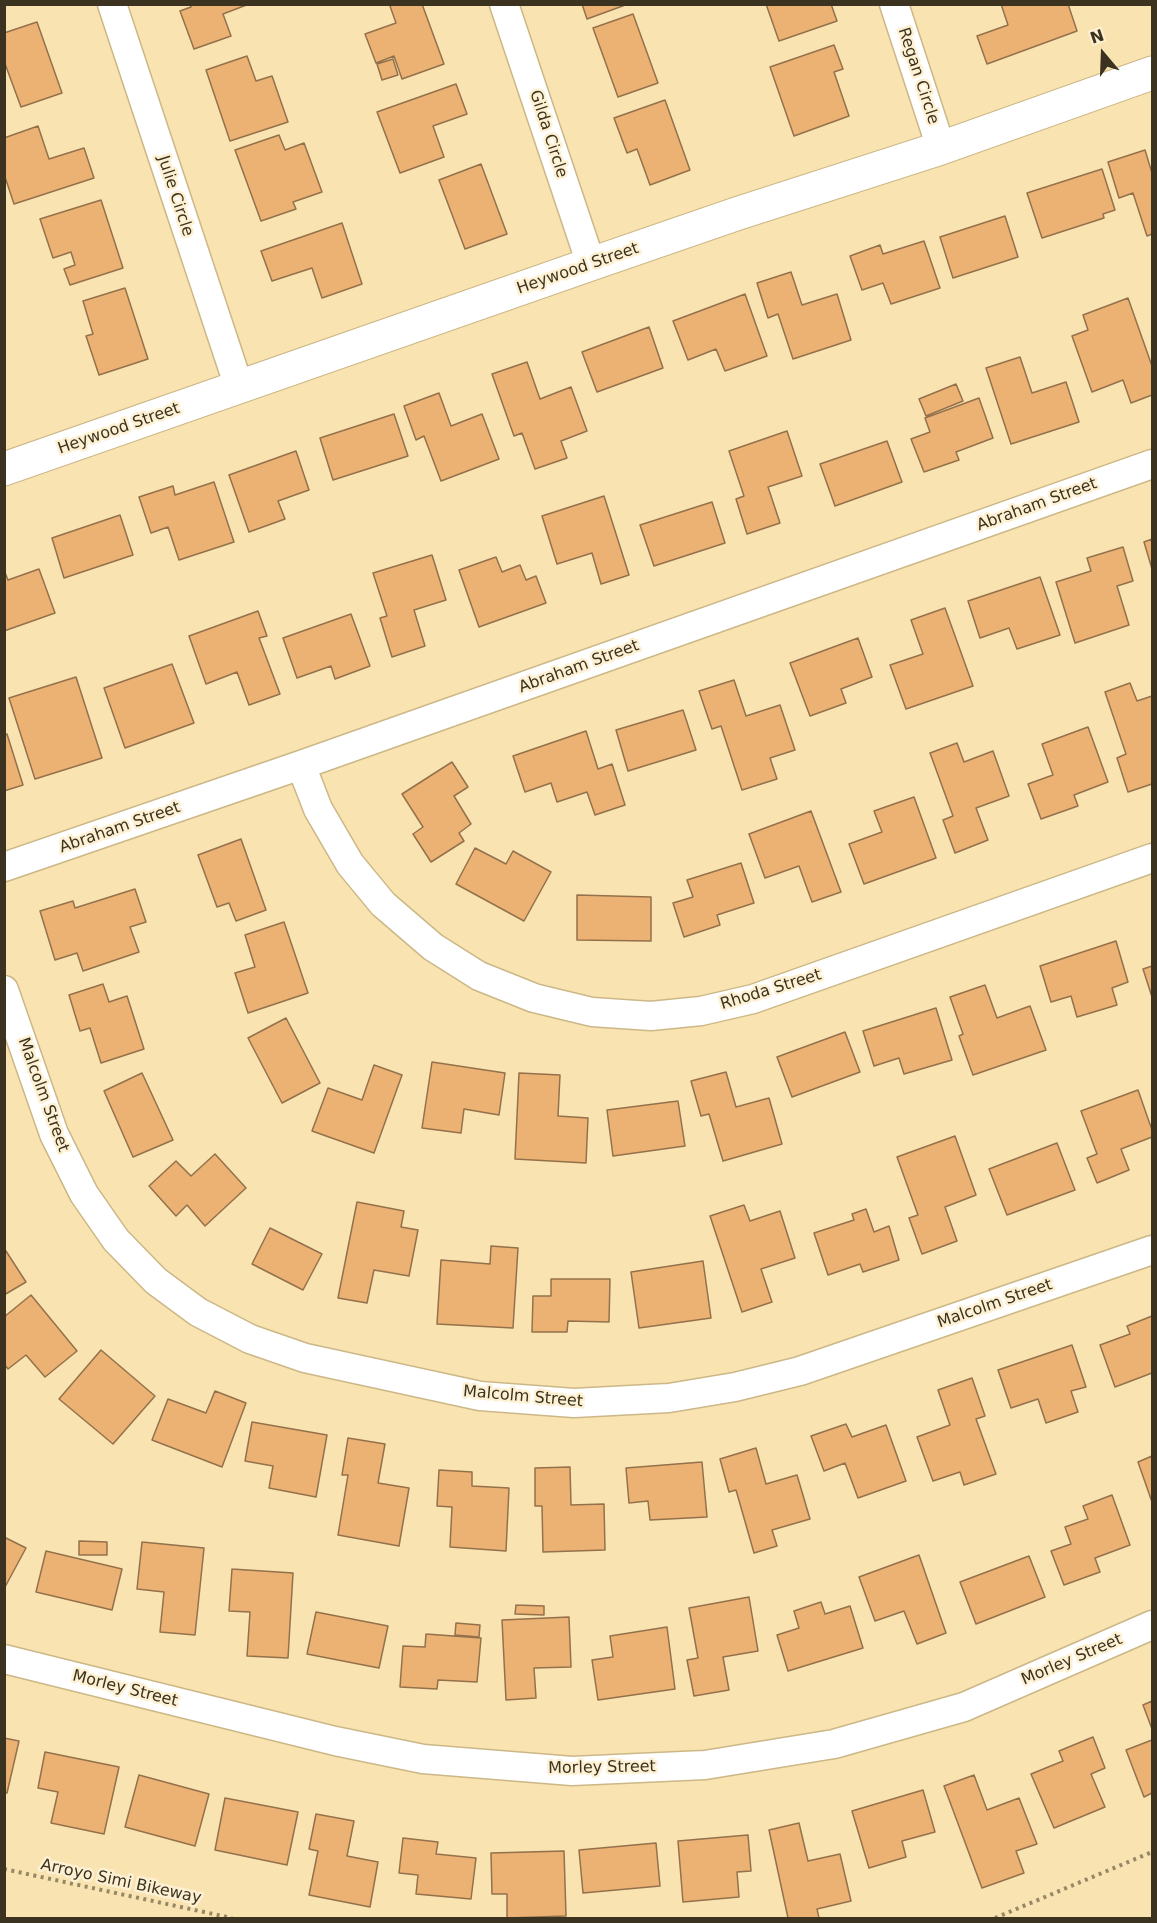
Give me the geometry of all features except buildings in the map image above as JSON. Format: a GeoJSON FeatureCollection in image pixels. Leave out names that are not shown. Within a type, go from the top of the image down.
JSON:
{"type":"FeatureCollection","features":[{"type":"Feature","properties":{"kind":"street","name":"Julie Circle"},"geometry":{"type":"LineString","coordinates":[[112,4],[239,387]]}},
{"type":"Feature","properties":{"kind":"street","name":"Gilda Circle"},"geometry":{"type":"LineString","coordinates":[[504,4],[591,264]]}},
{"type":"Feature","properties":{"kind":"street","name":"Regan Circle"},"geometry":{"type":"LineString","coordinates":[[894,4],[941,148]]}},
{"type":"Feature","properties":{"kind":"street","name":"Heywood Street"},"geometry":{"type":"LineString","coordinates":[[4,469],[591,264],[736,214],[941,148],[1152,73]]}},
{"type":"Feature","properties":{"kind":"street","name":"Abraham Street"},"geometry":{"type":"LineString","coordinates":[[4,867],[301,765],[1152,464]]}},
{"type":"Feature","properties":{"kind":"street","name":"Rhoda Street"},"geometry":{"type":"LineString","coordinates":[[301,765],[318,809],[350,864],[382,904],[432,948],[479,976],[534,998],[592,1012],[651,1016],[701,1011],[753,999],[1152,858]]}},
{"type":"Feature","properties":{"kind":"street","name":"Malcolm Street"},"geometry":{"type":"LineString","coordinates":[[4,990],[54,1134],[84,1194],[116,1240],[156,1281],[198,1312],[250,1339],[305,1358],[480,1396],[574,1403],[669,1398],[735,1388],[800,1371],[1152,1250]]}},
{"type":"Feature","properties":{"kind":"street","name":"Morley Street"},"geometry":{"type":"LineString","coordinates":[[4,1659],[334,1741],[423,1759],[572,1771],[705,1765],[834,1744],[964,1707],[1152,1625]]}},
{"type":"Feature","properties":{"kind":"path"},"geometry":{"type":"LineString","coordinates":[[995,1918],[1152,1852]]}},
{"type":"Feature","properties":{"kind":"path","name":"Arroyo Simi Bikeway"},"geometry":{"type":"LineString","coordinates":[[4,1869],[232,1918]]}}]}
